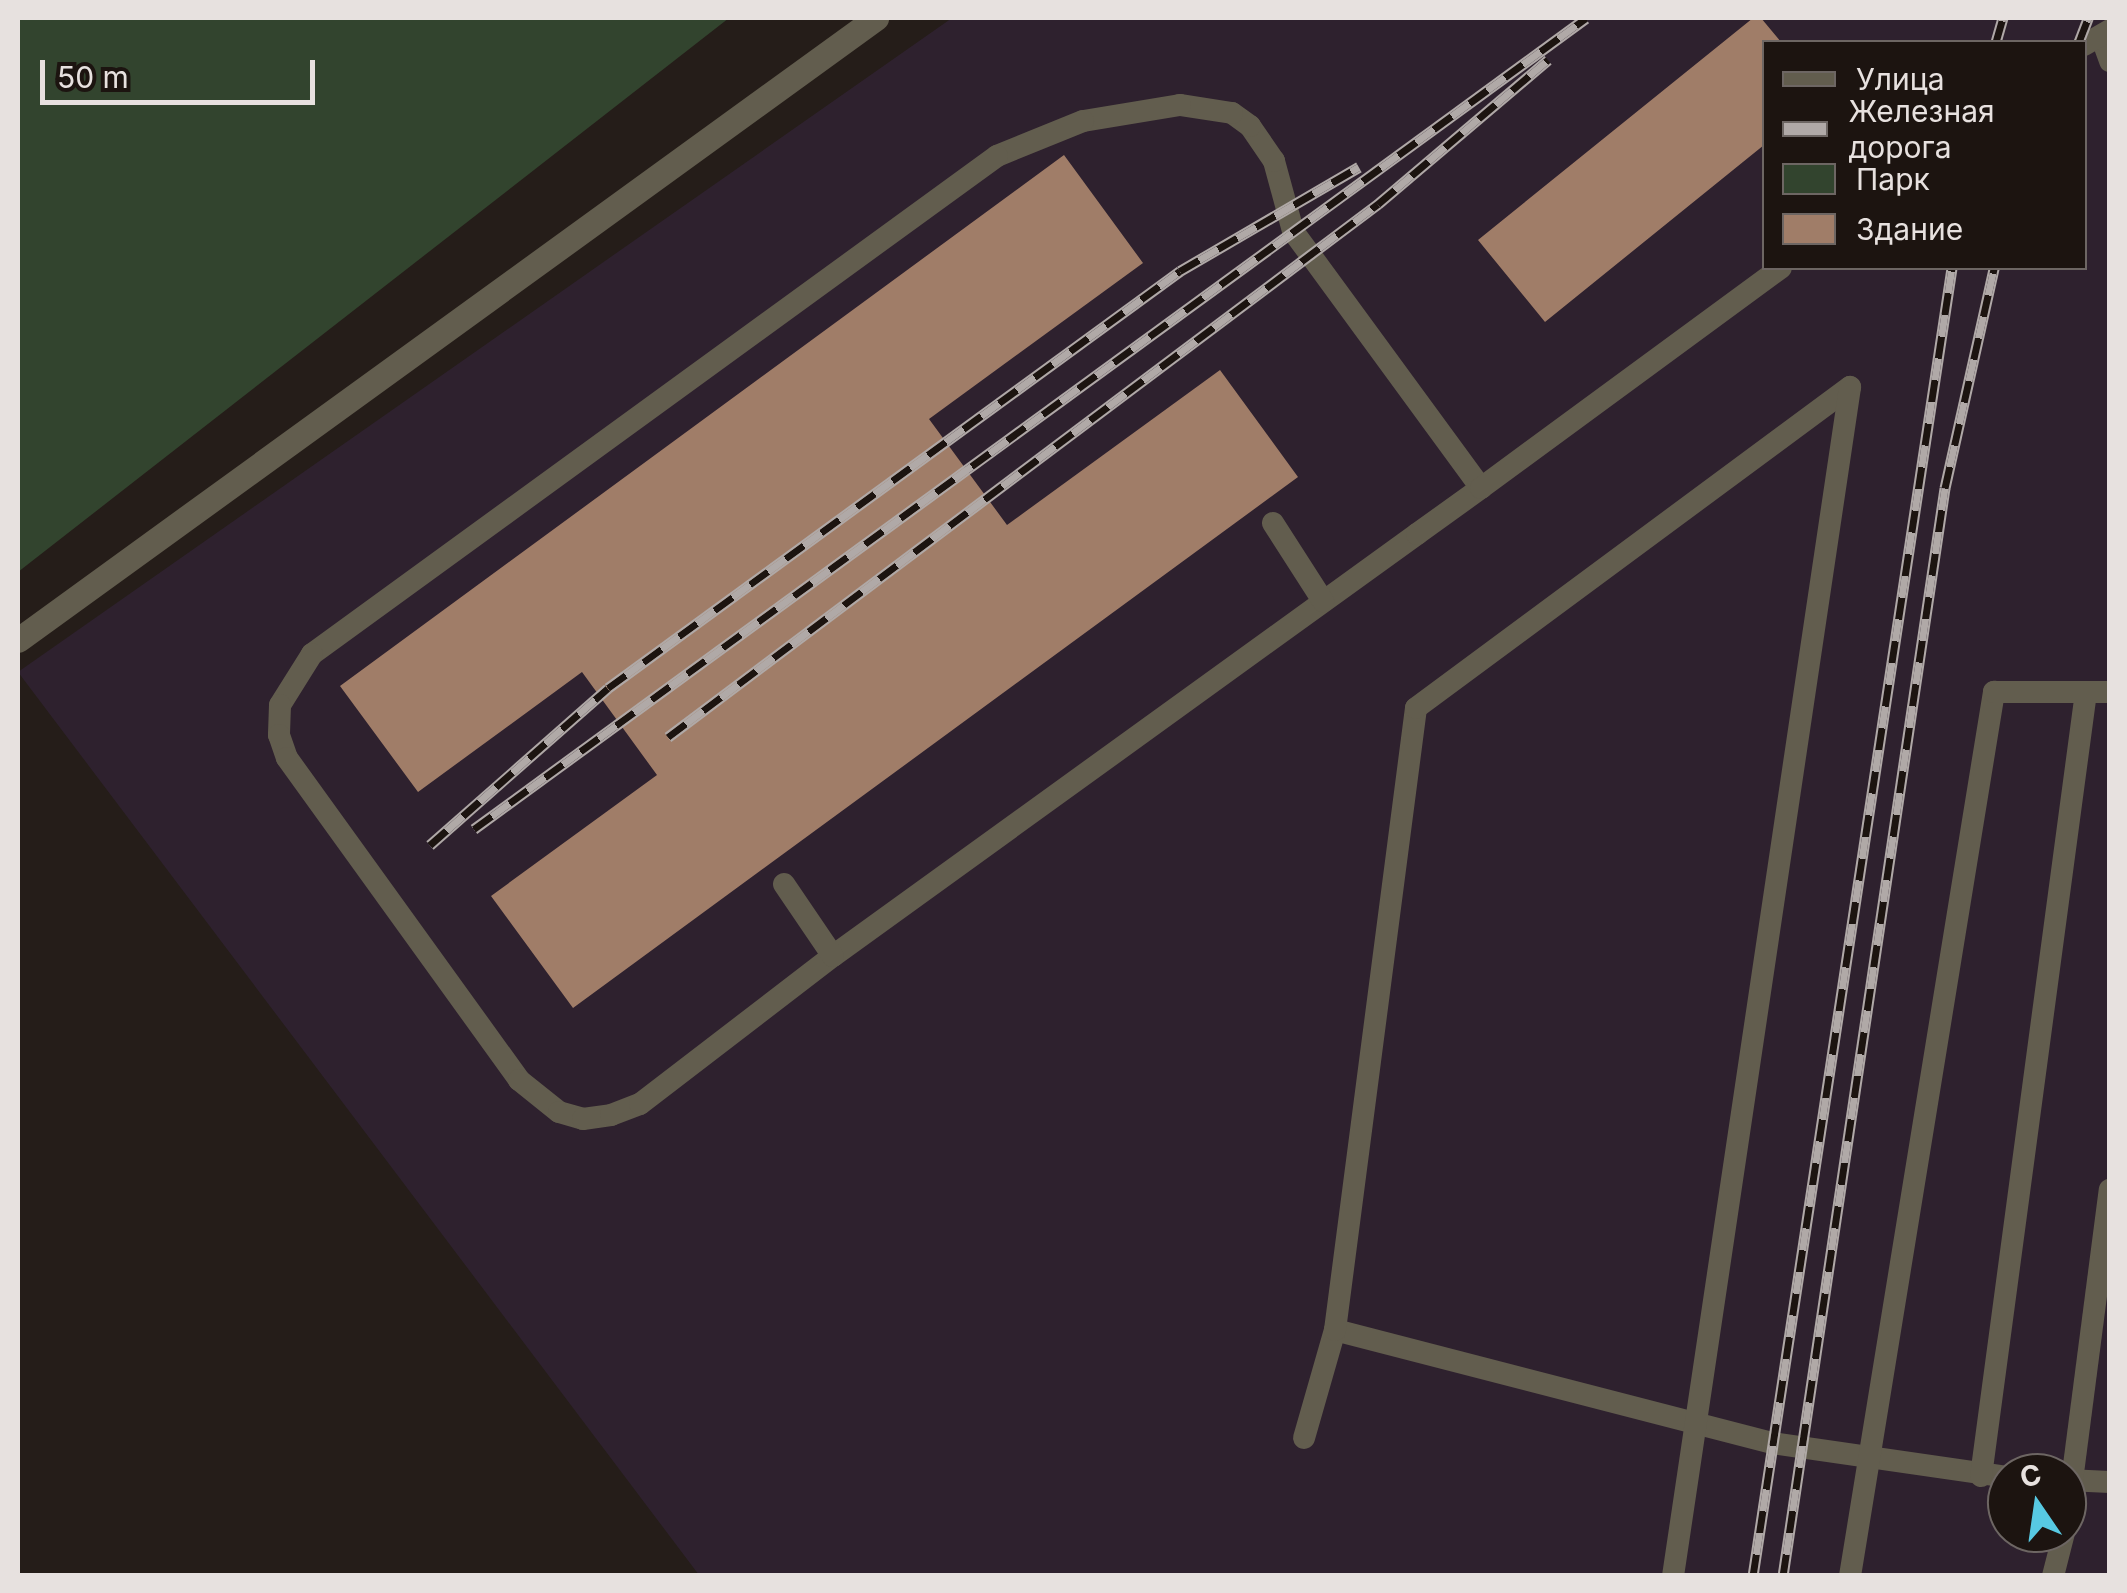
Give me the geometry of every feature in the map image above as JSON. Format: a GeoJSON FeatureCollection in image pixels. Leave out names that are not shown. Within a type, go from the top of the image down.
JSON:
{"type":"FeatureCollection","features":[{"type":"Feature","properties":{"kind":"street"},"geometry":{"type":"LineString","coordinates":[[18,640],[876,18]]}},
{"type":"Feature","properties":{"kind":"lane"},"geometry":{"type":"LineString","coordinates":[[2098,37],[2110,61]]}},
{"type":"Feature","properties":{"kind":"lane"},"geometry":{"type":"LineString","coordinates":[[1480,488],[1293,230],[1264,142],[1232,113],[1180,105],[1140,110],[1053,129],[997,156],[312,654],[292,678],[280,706],[278,734],[287,758],[519,1080],[559,1112],[583,1120],[640,1104],[833,956],[1480,488],[1778,270]]}},
{"type":"Feature","properties":{"kind":"lane"},"geometry":{"type":"LineString","coordinates":[[1304,1438],[1335,1330],[1416,708],[1850,387],[1673,1576]]}},
{"type":"Feature","properties":{"kind":"lane"},"geometry":{"type":"LineString","coordinates":[[1273,523],[1324,601]]}},
{"type":"Feature","properties":{"kind":"lane"},"geometry":{"type":"LineString","coordinates":[[1850,1576],[1994,692],[2098,692],[1981,1476]]}},
{"type":"Feature","properties":{"kind":"lane"},"geometry":{"type":"LineString","coordinates":[[784,884],[833,956]]}},
{"type":"Feature","properties":{"kind":"lane"},"geometry":{"type":"LineString","coordinates":[[2076,1453],[2110,1190]]}},
{"type":"Feature","properties":{"kind":"lane"},"geometry":{"type":"LineString","coordinates":[[1335,1330],[1695,1424],[1870,1462],[1987,1476]]}},
{"type":"Feature","properties":{"kind":"shaded area"},"geometry":{"type":"Polygon","coordinates":[[[952,18],[2109,18],[2109,1575],[699,1575],[18,672],[952,18]]]}},
{"type":"Feature","properties":{"kind":"green space"},"geometry":{"type":"Polygon","coordinates":[[[18,18],[729,18],[18,572],[18,18]]]}},
{"type":"Feature","properties":{"kind":"building"},"geometry":{"type":"Polygon","coordinates":[[[1753,18],[1761,18],[1779,40],[1762,40],[1762,147],[1545,322],[1478,240],[1753,18]]]}},
{"type":"Feature","properties":{"kind":"building"},"geometry":{"type":"Polygon","coordinates":[[[1064,155],[1143,263],[929,419],[1007,525],[1220,370],[1298,477],[573,1008],[491,896],[657,775],[582,672],[418,792],[340,686],[1064,155]]]}},
{"type":"Feature","properties":{"kind":"railway"},"geometry":{"type":"LineString","coordinates":[[474,829],[1586,18]]}},
{"type":"Feature","properties":{"kind":"railway"},"geometry":{"type":"LineString","coordinates":[[1997,40],[2003,18]]}},
{"type":"Feature","properties":{"kind":"railway"},"geometry":{"type":"LineString","coordinates":[[2080,40],[2088,18]]}},
{"type":"Feature","properties":{"kind":"railway"},"geometry":{"type":"LineString","coordinates":[[668,737],[1378,204],[1548,60]]}},
{"type":"Feature","properties":{"kind":"railway"},"geometry":{"type":"LineString","coordinates":[[430,845],[608,688],[1180,271],[1359,167]]}},
{"type":"Feature","properties":{"kind":"railway"},"geometry":{"type":"LineString","coordinates":[[1753,1576],[1952,270]]}},
{"type":"Feature","properties":{"kind":"railway"},"geometry":{"type":"LineString","coordinates":[[1783,1576],[1945,488],[1994,270]]}}]}
